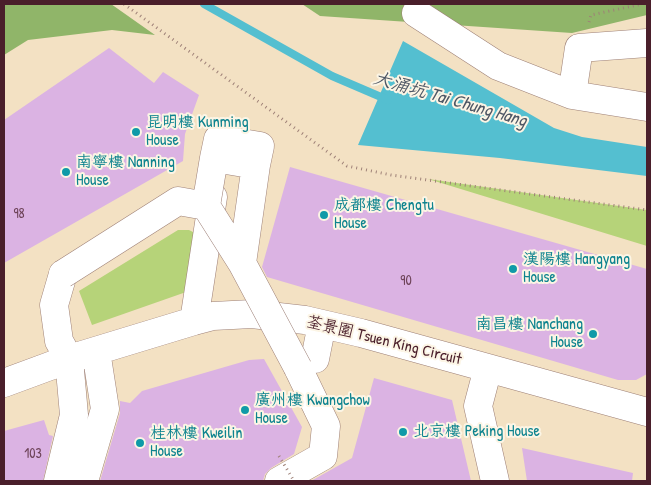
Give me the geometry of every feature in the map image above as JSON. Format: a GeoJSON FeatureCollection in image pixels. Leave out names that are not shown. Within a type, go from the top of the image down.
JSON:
{"type":"FeatureCollection","features":[{"type":"Feature","properties":{"kind":"street"},"geometry":{"type":"LineString","coordinates":[[416,13],[498,66],[572,96],[647,108]]}},
{"type":"Feature","properties":{"kind":"street"},"geometry":{"type":"LineString","coordinates":[[572,96],[579,48],[647,43]]}},
{"type":"Feature","properties":{"kind":"street"},"geometry":{"type":"LineString","coordinates":[[242,263],[260,146],[218,139],[210,182],[242,263],[307,364],[326,426],[323,456],[279,469]]}},
{"type":"Feature","properties":{"kind":"street"},"geometry":{"type":"LineString","coordinates":[[194,321],[219,161],[227,153],[252,156],[260,167],[243,277],[252,314]]}},
{"type":"Feature","properties":{"kind":"street"},"geometry":{"type":"LineString","coordinates":[[58,481],[74,415],[69,359],[59,341],[54,305],[63,274],[210,182],[254,182]]}},
{"type":"Feature","properties":{"kind":"street","name":"荃景圍 Tsuen King Circuit"},"geometry":{"type":"LineString","coordinates":[[4,382],[69,359],[194,321],[222,315],[252,314],[304,320],[361,333],[647,412]]}},
{"type":"Feature","properties":{"kind":"street"},"geometry":{"type":"LineString","coordinates":[[307,364],[322,324]]}},
{"type":"Feature","properties":{"kind":"street"},"geometry":{"type":"LineString","coordinates":[[84,481],[105,409],[96,351]]}},
{"type":"Feature","properties":{"kind":"street"},"geometry":{"type":"LineString","coordinates":[[488,368],[478,406],[495,481]]}},
{"type":"Feature","properties":{"kind":"path"},"geometry":{"type":"LineString","coordinates":[[124,4],[348,166],[391,175],[647,210]]}},
{"type":"Feature","properties":{"kind":"path"},"geometry":{"type":"LineString","coordinates":[[279,469],[294,481]]}},
{"type":"Feature","properties":{"kind":"green space"},"geometry":{"type":"Polygon","coordinates":[[[4,4],[111,4],[155,35],[112,30],[28,40],[4,55],[4,4]]]}},
{"type":"Feature","properties":{"kind":"green space"},"geometry":{"type":"Polygon","coordinates":[[[302,4],[647,4],[647,15],[572,33],[320,16],[302,4]]]}},
{"type":"Feature","properties":{"kind":"green space"},"geometry":{"type":"Polygon","coordinates":[[[428,179],[647,210],[647,246],[428,179]]]}},
{"type":"Feature","properties":{"kind":"green space"},"geometry":{"type":"Polygon","coordinates":[[[178,230],[189,230],[197,234],[189,291],[92,325],[79,291],[178,230]]]}},
{"type":"Feature","properties":{"kind":"water"},"geometry":{"type":"Polygon","coordinates":[[[403,41],[554,128],[582,137],[647,147],[647,176],[500,158],[358,145],[403,41]]]}},
{"type":"Feature","properties":{"kind":"building"},"geometry":{"type":"Polygon","coordinates":[[[109,48],[154,83],[163,72],[199,95],[185,134],[183,161],[4,263],[4,120],[109,48]]]}},
{"type":"Feature","properties":{"kind":"building"},"geometry":{"type":"Polygon","coordinates":[[[290,167],[647,269],[647,374],[636,380],[618,380],[267,277],[262,267],[290,167]]]}},
{"type":"Feature","properties":{"kind":"building"},"geometry":{"type":"Polygon","coordinates":[[[264,359],[302,427],[294,454],[271,468],[265,474],[263,481],[100,481],[120,413],[120,401],[130,403],[142,391],[249,360],[264,359]]]}},
{"type":"Feature","properties":{"kind":"building"},"geometry":{"type":"Polygon","coordinates":[[[374,378],[452,400],[471,481],[311,481],[352,458],[374,378]]]}},
{"type":"Feature","properties":{"kind":"building"},"geometry":{"type":"Polygon","coordinates":[[[44,420],[49,435],[53,436],[43,481],[4,481],[4,431],[44,420]]]}},
{"type":"Feature","properties":{"kind":"building"},"geometry":{"type":"Polygon","coordinates":[[[522,448],[633,473],[632,481],[527,481],[522,448]]]}},
{"type":"Feature","properties":{"kind":"waterway","name":"大涌坑 Tai Chung Hang"},"geometry":{"type":"LineString","coordinates":[[204,4],[332,76],[388,100]]}},
{"type":"Feature","properties":{"kind":"place","name":"昆明樓 Kunming House"},"geometry":{"type":"Point","coordinates":[136,132]}},
{"type":"Feature","properties":{"kind":"place","name":"南寧樓 Nanning House"},"geometry":{"type":"Point","coordinates":[66,172]}},
{"type":"Feature","properties":{"kind":"place","name":"成都樓 Chengtu House"},"geometry":{"type":"Point","coordinates":[324,215]}},
{"type":"Feature","properties":{"kind":"place","name":"漢陽樓 Hangyang House"},"geometry":{"type":"Point","coordinates":[513,269]}},
{"type":"Feature","properties":{"kind":"place","name":"南昌樓 Nanchang House"},"geometry":{"type":"Point","coordinates":[593,334]}},
{"type":"Feature","properties":{"kind":"place","name":"廣州樓 Kwangchow House"},"geometry":{"type":"Point","coordinates":[245,410]}},
{"type":"Feature","properties":{"kind":"place","name":"北京樓 Peking House"},"geometry":{"type":"Point","coordinates":[403,432]}},
{"type":"Feature","properties":{"kind":"place","name":"桂林樓 Kweilin House"},"geometry":{"type":"Point","coordinates":[140,443]}}]}
